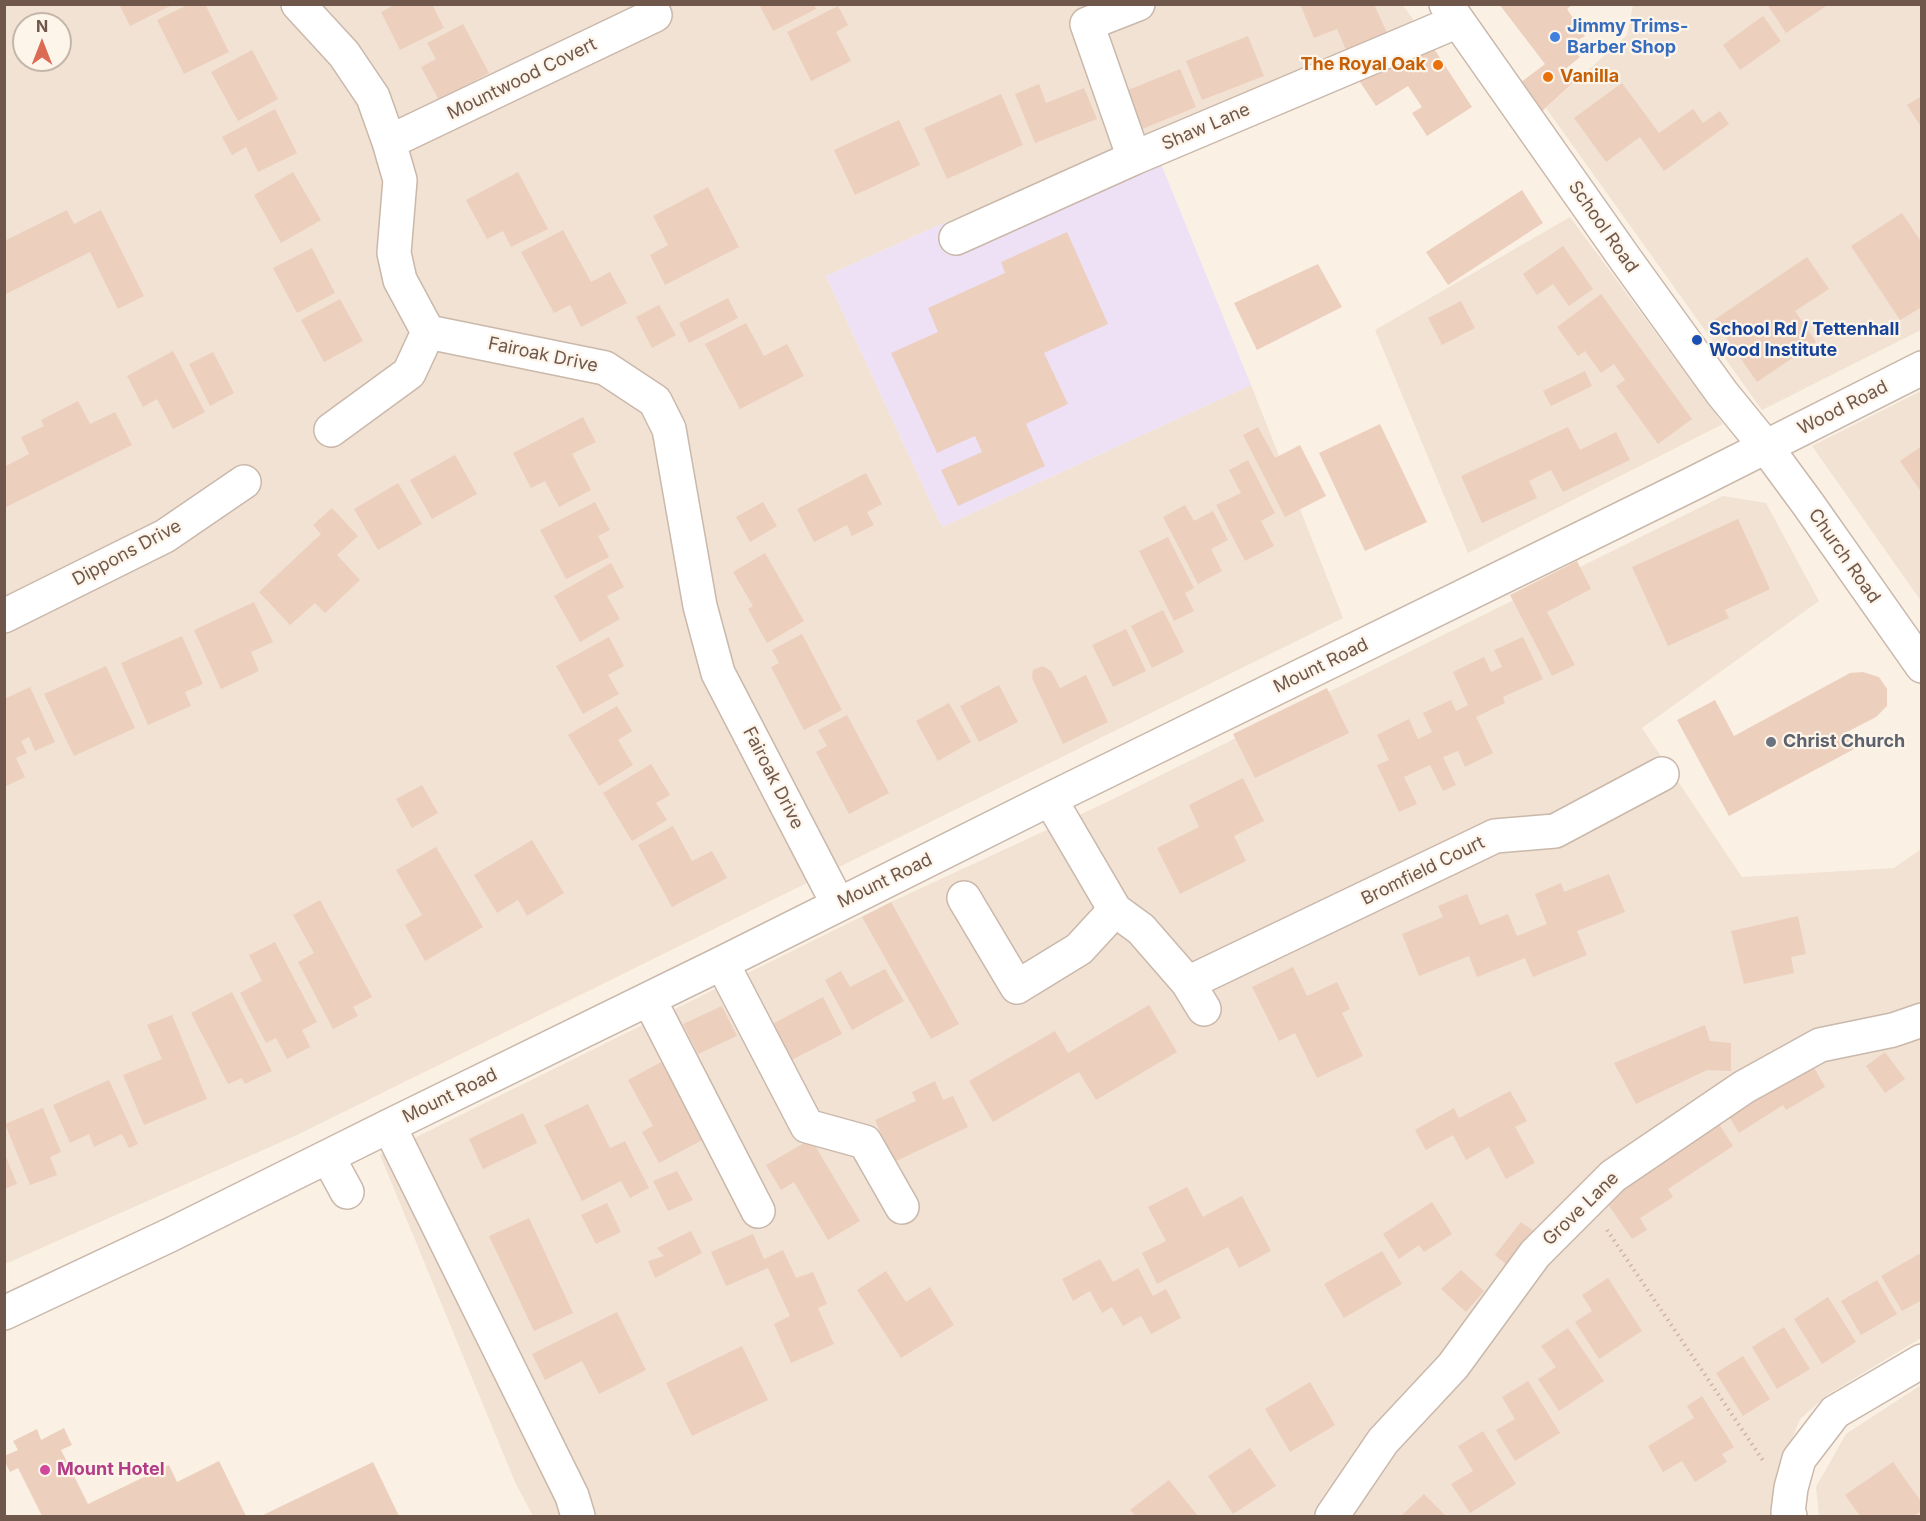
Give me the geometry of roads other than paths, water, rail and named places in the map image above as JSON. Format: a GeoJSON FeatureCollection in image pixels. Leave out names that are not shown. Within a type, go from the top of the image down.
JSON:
{"type":"FeatureCollection","features":[{"type":"Feature","properties":{"kind":"street"},"geometry":{"type":"LineString","coordinates":[[298,4],[344,54],[373,97],[400,180],[394,253],[400,280],[428,332],[409,373],[331,430]]}},
{"type":"Feature","properties":{"kind":"street"},"geometry":{"type":"LineString","coordinates":[[1134,158],[1087,24],[1138,4]]}},
{"type":"Feature","properties":{"kind":"street","name":"Shaw Lane"},"geometry":{"type":"LineString","coordinates":[[956,238],[1452,13]]}},
{"type":"Feature","properties":{"kind":"street","name":"School Road"},"geometry":{"type":"LineString","coordinates":[[1452,13],[1715,384],[1766,447]]}},
{"type":"Feature","properties":{"kind":"street","name":"Mountwood Covert"},"geometry":{"type":"LineString","coordinates":[[389,142],[655,15]]}},
{"type":"Feature","properties":{"kind":"street","name":"Fairoak Drive"},"geometry":{"type":"LineString","coordinates":[[428,332],[606,368],[655,401],[669,429],[700,606],[718,673],[838,904]]}},
{"type":"Feature","properties":{"kind":"street","name":"Wood Road"},"geometry":{"type":"LineString","coordinates":[[1766,447],[1922,368]]}},
{"type":"Feature","properties":{"kind":"street","name":"Church Road"},"geometry":{"type":"LineString","coordinates":[[1766,447],[1922,666]]}},
{"type":"Feature","properties":{"kind":"street","name":"Mount Road"},"geometry":{"type":"LineString","coordinates":[[4,1313],[177,1246],[328,1157],[389,1126],[1766,447]]}},
{"type":"Feature","properties":{"kind":"street","name":"Dippons Drive"},"geometry":{"type":"LineString","coordinates":[[4,616],[165,536],[244,482]]}},
{"type":"Feature","properties":{"kind":"street","name":"Bromfield Court"},"geometry":{"type":"LineString","coordinates":[[1115,910],[1141,929],[1196,996],[1495,836],[1555,831],[1662,774]]}},
{"type":"Feature","properties":{"kind":"street"},"geometry":{"type":"LineString","coordinates":[[964,898],[1017,987],[1079,949],[1115,910],[1050,799]]}},
{"type":"Feature","properties":{"kind":"street"},"geometry":{"type":"LineString","coordinates":[[722,963],[807,1126],[865,1142],[902,1207]]}},
{"type":"Feature","properties":{"kind":"street"},"geometry":{"type":"LineString","coordinates":[[649,999],[758,1211]]}},
{"type":"Feature","properties":{"kind":"street","name":"Grove Lane"},"geometry":{"type":"LineString","coordinates":[[1332,1516],[1383,1441],[1453,1366],[1535,1254],[1613,1176],[1744,1087],[1820,1045],[1893,1030],[1922,1020]]}},
{"type":"Feature","properties":{"kind":"street"},"geometry":{"type":"LineString","coordinates":[[389,1126],[572,1496],[578,1516]]}},
{"type":"Feature","properties":{"kind":"street"},"geometry":{"type":"LineString","coordinates":[[328,1157],[347,1192]]}},
{"type":"Feature","properties":{"kind":"street"},"geometry":{"type":"LineString","coordinates":[[1790,1508],[1799,1459],[1835,1412],[1922,1361]]}},
{"type":"Feature","properties":{"kind":"place","name":"Jimmy Trims- Barber Shop"},"geometry":{"type":"Point","coordinates":[1555,37]}},
{"type":"Feature","properties":{"kind":"place","name":"The Royal Oak"},"geometry":{"type":"Point","coordinates":[1438,65]}},
{"type":"Feature","properties":{"kind":"place","name":"Vanilla"},"geometry":{"type":"Point","coordinates":[1548,77]}},
{"type":"Feature","properties":{"kind":"place","name":"School Rd / Tettenhall Wood Institute"},"geometry":{"type":"Point","coordinates":[1697,340]}},
{"type":"Feature","properties":{"kind":"place","name":"Christ Church"},"geometry":{"type":"Point","coordinates":[1771,742]}},
{"type":"Feature","properties":{"kind":"place","name":"Mount Hotel"},"geometry":{"type":"Point","coordinates":[45,1470]}}]}
